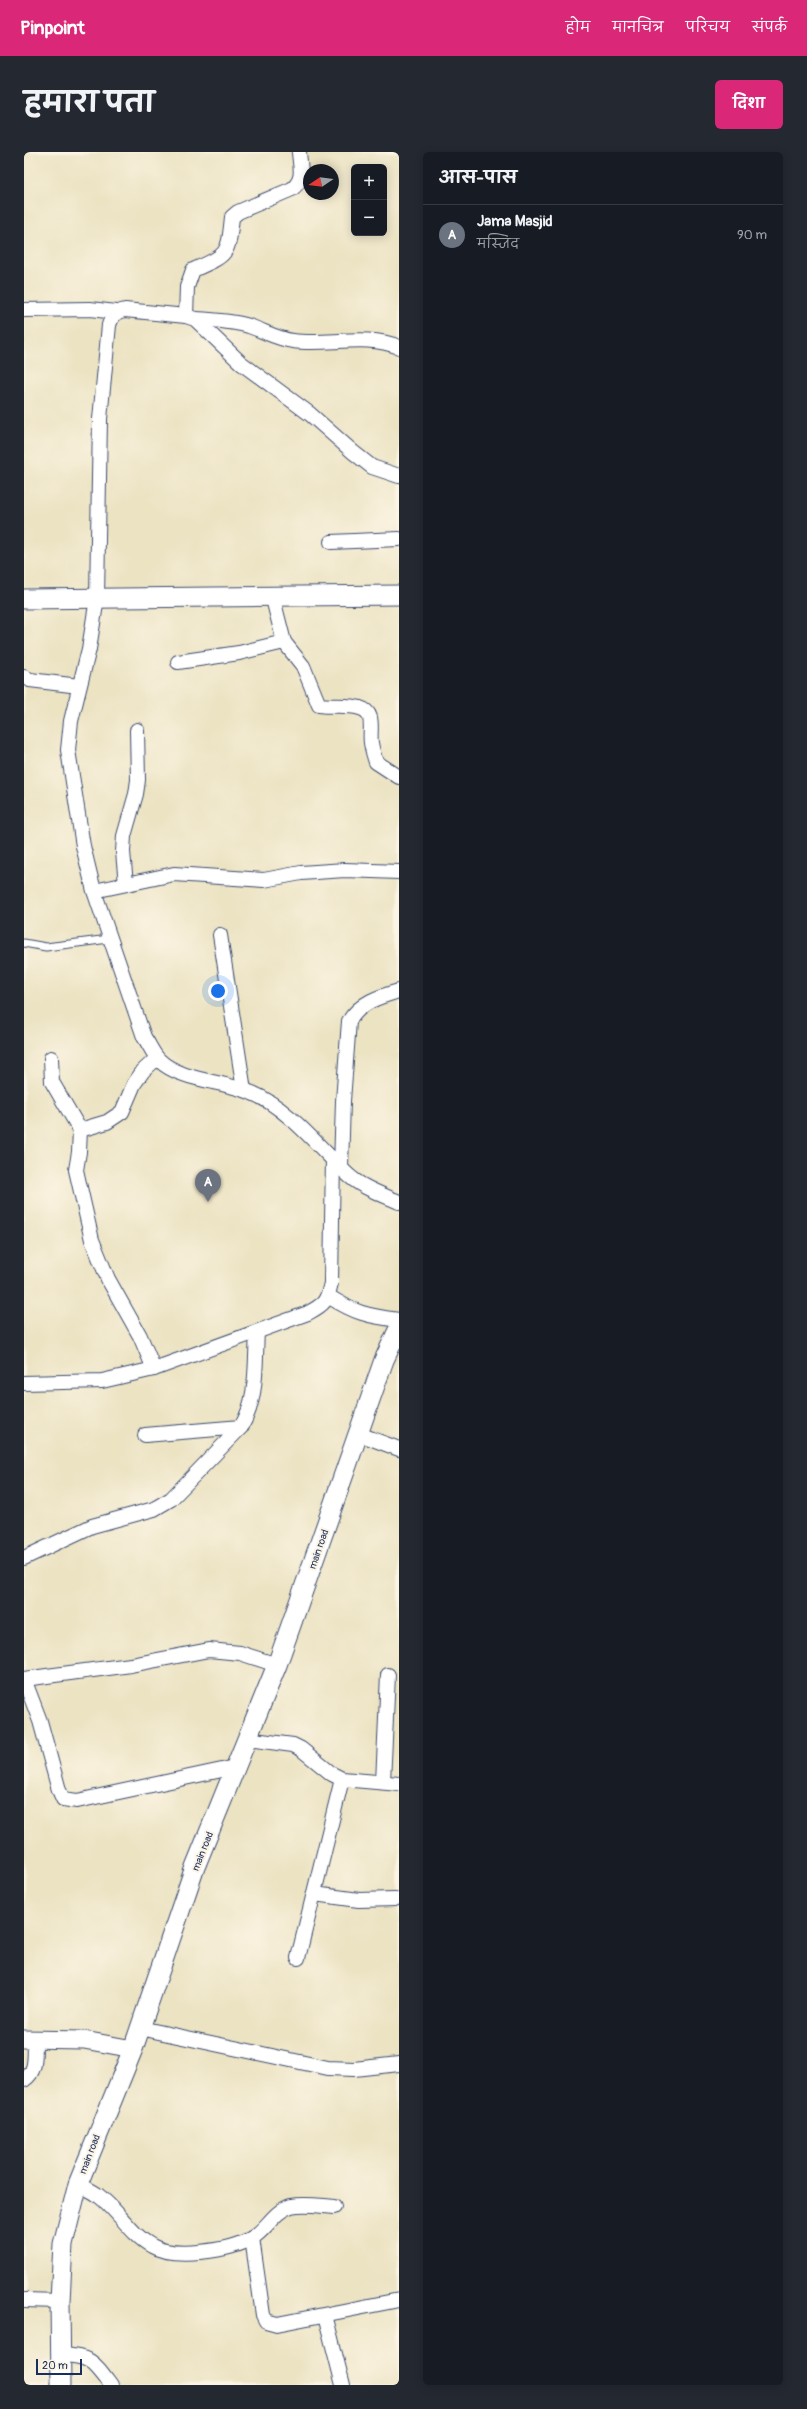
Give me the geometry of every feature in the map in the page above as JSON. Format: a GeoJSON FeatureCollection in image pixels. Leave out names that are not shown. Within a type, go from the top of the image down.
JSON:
{"type":"FeatureCollection","features":[{"type":"Feature","properties":{"kind":"main road"},"geometry":{"type":"LineString","coordinates":[[24,599],[272,595],[399,595]]}},
{"type":"Feature","properties":{"kind":"main road","name":"main road"},"geometry":{"type":"LineString","coordinates":[[61,2385],[60,2301],[63,2244],[78,2184],[133,2049],[195,1867],[277,1665],[384,1360],[399,1328]]}},
{"type":"Feature","properties":{"kind":"street"},"geometry":{"type":"LineString","coordinates":[[298,152],[302,177],[299,184],[292,189],[238,212],[232,217],[229,245],[226,252],[221,258],[193,270],[187,287],[190,318],[241,363],[310,414],[372,467],[399,476]]}},
{"type":"Feature","properties":{"kind":"street"},"geometry":{"type":"LineString","coordinates":[[24,310],[90,310],[116,312],[125,310],[190,318],[221,320],[249,326],[281,339],[294,341],[357,340],[391,343],[399,347]]}},
{"type":"Feature","properties":{"kind":"street"},"geometry":{"type":"LineString","coordinates":[[116,312],[111,318],[109,325],[100,419],[97,598],[89,649],[79,686],[68,750],[83,846],[94,891],[109,939],[144,1037],[157,1058],[165,1065],[181,1072],[253,1093],[290,1118],[337,1163],[366,1187],[399,1202]]}},
{"type":"Feature","properties":{"kind":"street"},"geometry":{"type":"LineString","coordinates":[[331,542],[399,540]]}},
{"type":"Feature","properties":{"kind":"street"},"geometry":{"type":"LineString","coordinates":[[272,595],[284,642],[303,666],[319,704],[333,708],[360,708],[368,712],[371,718],[371,743],[376,762],[399,777]]}},
{"type":"Feature","properties":{"kind":"street"},"geometry":{"type":"LineString","coordinates":[[178,662],[239,653],[284,642]]}},
{"type":"Feature","properties":{"kind":"street"},"geometry":{"type":"LineString","coordinates":[[24,677],[30,680],[79,686]]}},
{"type":"Feature","properties":{"kind":"street"},"geometry":{"type":"LineString","coordinates":[[126,884],[123,852],[124,836],[136,794],[137,730]]}},
{"type":"Feature","properties":{"kind":"street"},"geometry":{"type":"LineString","coordinates":[[94,891],[174,874],[264,880],[301,873],[344,870],[399,872]]}},
{"type":"Feature","properties":{"kind":"street"},"geometry":{"type":"LineString","coordinates":[[220,935],[244,1090]]}},
{"type":"Feature","properties":{"kind":"street"},"geometry":{"type":"LineString","coordinates":[[24,1383],[102,1381],[154,1369],[308,1313],[323,1305],[328,1296],[331,1283],[337,1163],[350,1021],[357,1010],[377,997],[399,992]]}},
{"type":"Feature","properties":{"kind":"street"},"geometry":{"type":"LineString","coordinates":[[51,1058],[52,1082],[80,1130],[80,1152],[76,1170],[92,1240],[108,1279],[140,1336],[154,1369]]}},
{"type":"Feature","properties":{"kind":"street"},"geometry":{"type":"LineString","coordinates":[[80,1130],[107,1122],[122,1112],[134,1084],[143,1071],[157,1058]]}},
{"type":"Feature","properties":{"kind":"street"},"geometry":{"type":"LineString","coordinates":[[328,1296],[351,1311],[365,1316],[399,1320]]}},
{"type":"Feature","properties":{"kind":"street"},"geometry":{"type":"LineString","coordinates":[[24,1558],[92,1526],[154,1509],[171,1499],[241,1427],[248,1415],[253,1398],[257,1332]]}},
{"type":"Feature","properties":{"kind":"street"},"geometry":{"type":"LineString","coordinates":[[145,1435],[241,1427]]}},
{"type":"Feature","properties":{"kind":"street"},"geometry":{"type":"LineString","coordinates":[[358,1434],[399,1449]]}},
{"type":"Feature","properties":{"kind":"street"},"geometry":{"type":"LineString","coordinates":[[236,1768],[77,1801],[63,1799],[59,1790],[40,1721],[24,1679],[131,1665],[208,1650],[240,1653],[277,1665]]}},
{"type":"Feature","properties":{"kind":"street"},"geometry":{"type":"LineString","coordinates":[[383,1782],[388,1675]]}},
{"type":"Feature","properties":{"kind":"street"},"geometry":{"type":"LineString","coordinates":[[247,1739],[293,1745],[301,1749],[332,1774],[342,1779],[399,1784]]}},
{"type":"Feature","properties":{"kind":"street"},"geometry":{"type":"LineString","coordinates":[[298,1958],[342,1779]]}},
{"type":"Feature","properties":{"kind":"street"},"geometry":{"type":"LineString","coordinates":[[314,1894],[359,1900],[395,1900]]}},
{"type":"Feature","properties":{"kind":"street"},"geometry":{"type":"LineString","coordinates":[[140,2028],[328,2068],[354,2069],[399,2064]]}},
{"type":"Feature","properties":{"kind":"street"},"geometry":{"type":"LineString","coordinates":[[24,2080],[30,2077],[34,2067],[29,2039],[84,2040],[133,2049]]}},
{"type":"Feature","properties":{"kind":"street"},"geometry":{"type":"LineString","coordinates":[[78,2184],[99,2196],[139,2236],[152,2246],[165,2251],[181,2253],[231,2247],[252,2238],[281,2211],[291,2206],[310,2205],[334,2207]]}},
{"type":"Feature","properties":{"kind":"street"},"geometry":{"type":"LineString","coordinates":[[252,2238],[263,2315],[266,2321],[277,2324],[399,2300]]}},
{"type":"Feature","properties":{"kind":"street"},"geometry":{"type":"LineString","coordinates":[[24,2300],[60,2301]]}},
{"type":"Feature","properties":{"kind":"street"},"geometry":{"type":"LineString","coordinates":[[324,2314],[343,2385]]}},
{"type":"Feature","properties":{"kind":"street"},"geometry":{"type":"LineString","coordinates":[[60,2356],[77,2356],[94,2362],[111,2385]]}},
{"type":"Feature","properties":{"kind":"lane"},"geometry":{"type":"LineString","coordinates":[[24,943],[46,947],[109,939]]}},
{"type":"Feature","properties":{"kind":"place","name":"Jama Masjid"},"geometry":{"type":"Point","coordinates":[208,1202]}}]}
